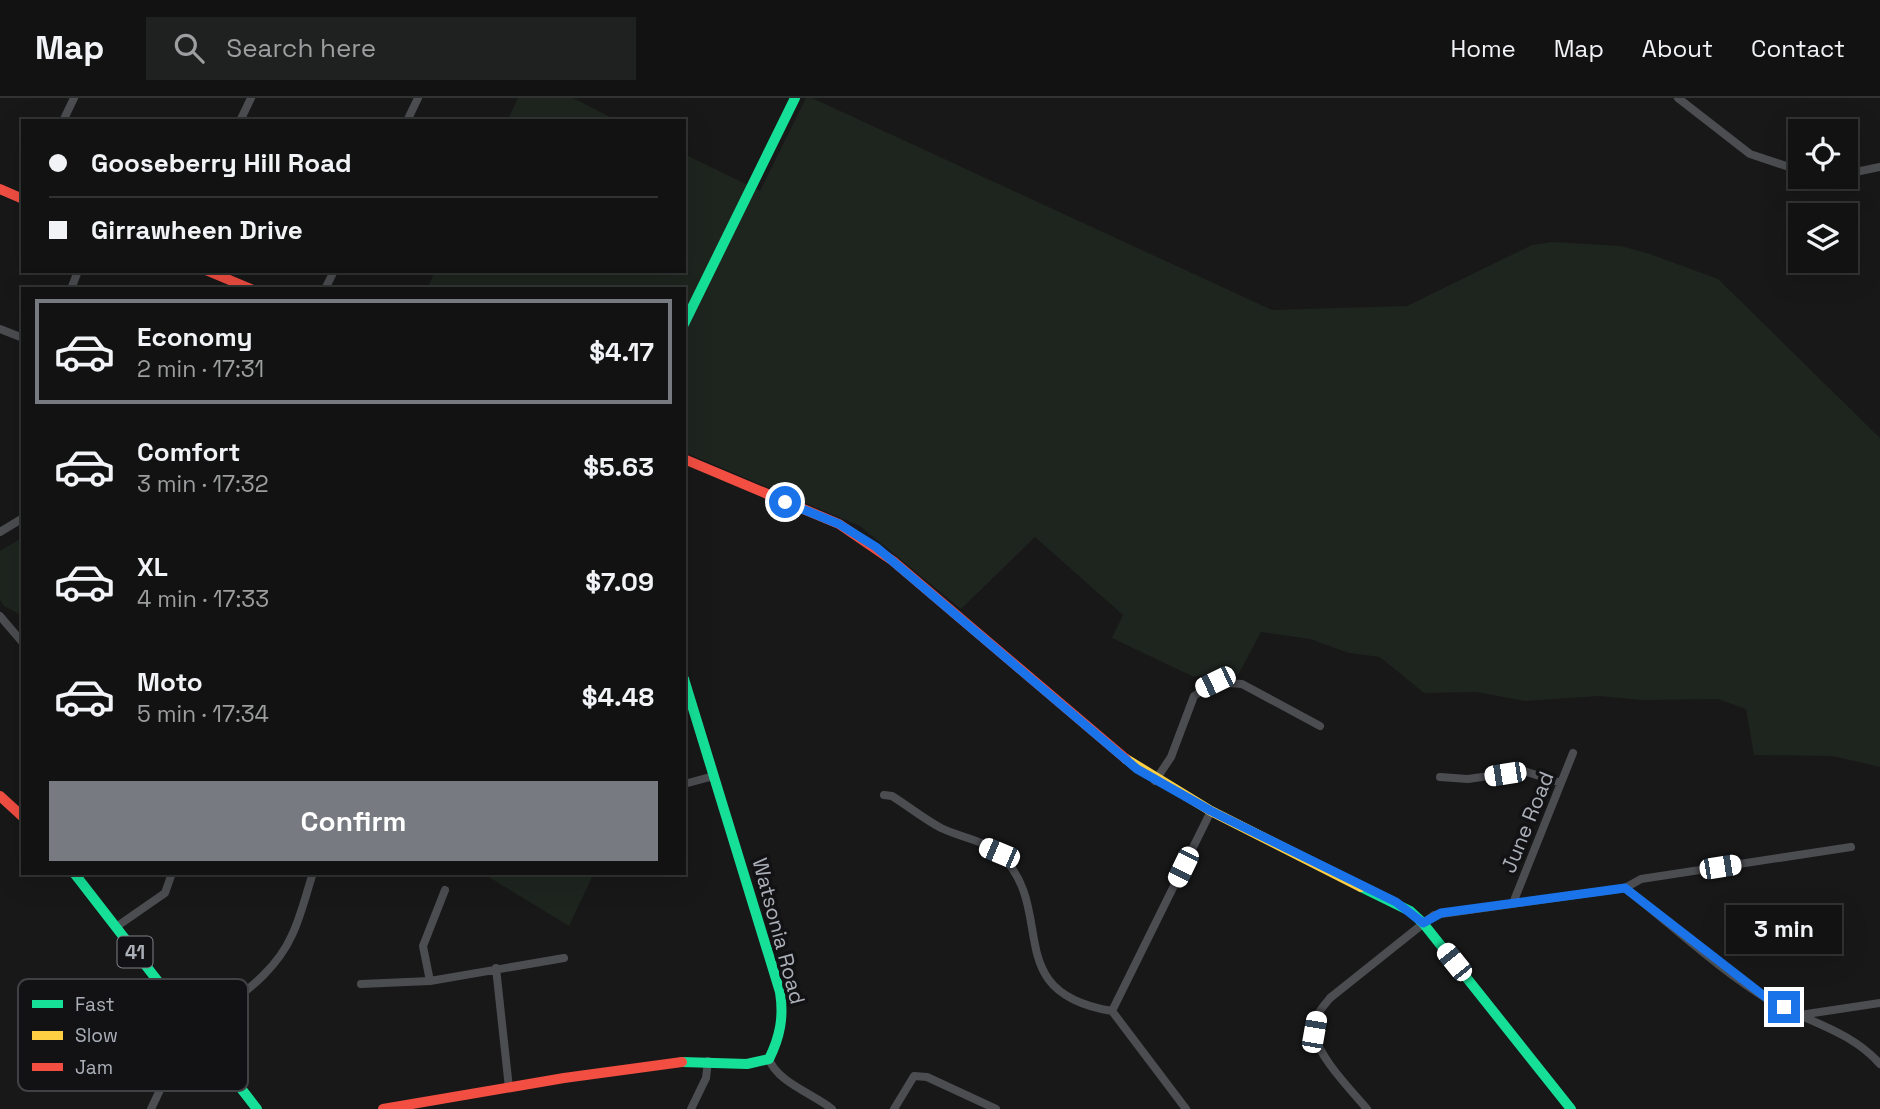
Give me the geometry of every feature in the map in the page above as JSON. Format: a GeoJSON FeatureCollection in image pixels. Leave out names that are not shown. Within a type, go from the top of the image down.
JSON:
{"type":"FeatureCollection","features":[{"type":"Feature","properties":{"kind":"street"},"geometry":{"type":"LineString","coordinates":[[63,119],[74,98]]}},
{"type":"Feature","properties":{"kind":"street"},"geometry":{"type":"LineString","coordinates":[[241,119],[251,98]]}},
{"type":"Feature","properties":{"kind":"street"},"geometry":{"type":"LineString","coordinates":[[408,119],[418,98]]}},
{"type":"Feature","properties":{"kind":"street"},"geometry":{"type":"LineString","coordinates":[[686,320],[795,98]]}},
{"type":"Feature","properties":{"kind":"street"},"geometry":{"type":"LineString","coordinates":[[1678,98],[1750,154],[1788,167]]}},
{"type":"Feature","properties":{"kind":"street"},"geometry":{"type":"LineString","coordinates":[[1858,172],[1880,167]]}},
{"type":"Feature","properties":{"kind":"street"},"geometry":{"type":"LineString","coordinates":[[0,189],[21,198]]}},
{"type":"Feature","properties":{"kind":"street"},"geometry":{"type":"LineString","coordinates":[[213,273],[246,287]]}},
{"type":"Feature","properties":{"kind":"street"},"geometry":{"type":"LineString","coordinates":[[0,329],[21,337]]}},
{"type":"Feature","properties":{"kind":"street"},"geometry":{"type":"LineString","coordinates":[[686,460],[839,524],[876,547],[1124,759],[1155,781],[1396,902],[1423,923],[1571,1109]]}},
{"type":"Feature","properties":{"kind":"street"},"geometry":{"type":"LineString","coordinates":[[686,467],[734,482]]}},
{"type":"Feature","properties":{"kind":"street"},"geometry":{"type":"LineString","coordinates":[[0,532],[21,519]]}},
{"type":"Feature","properties":{"kind":"street"},"geometry":{"type":"LineString","coordinates":[[0,616],[21,641]]}},
{"type":"Feature","properties":{"kind":"street"},"geometry":{"type":"LineString","coordinates":[[1155,781],[1171,757],[1194,696],[1215,682],[1242,684],[1320,726]]}},
{"type":"Feature","properties":{"kind":"street","name":"Watsonia Road"},"geometry":{"type":"LineString","coordinates":[[686,685],[780,992],[784,1012],[780,1036],[769,1059]]}},
{"type":"Feature","properties":{"kind":"street","name":"June Road"},"geometry":{"type":"LineString","coordinates":[[1513,904],[1573,753]]}},
{"type":"Feature","properties":{"kind":"street"},"geometry":{"type":"LineString","coordinates":[[1440,777],[1468,779],[1524,771],[1561,783]]}},
{"type":"Feature","properties":{"kind":"street"},"geometry":{"type":"LineString","coordinates":[[686,783],[714,776]]}},
{"type":"Feature","properties":{"kind":"street"},"geometry":{"type":"LineString","coordinates":[[884,795],[891,796],[941,828],[999,853],[1022,885],[1040,966],[1056,990],[1085,1007],[1112,1011],[1186,1109]]}},
{"type":"Feature","properties":{"kind":"street"},"geometry":{"type":"LineString","coordinates":[[0,796],[21,815]]}},
{"type":"Feature","properties":{"kind":"street"},"geometry":{"type":"LineString","coordinates":[[1112,1011],[1211,811]]}},
{"type":"Feature","properties":{"kind":"street"},"geometry":{"type":"LineString","coordinates":[[1367,1109],[1329,1063],[1314,1032],[1317,1014],[1330,998],[1423,923],[1441,913],[1625,888],[1640,879],[1851,847]]}},
{"type":"Feature","properties":{"kind":"street","name":"41"},"geometry":{"type":"LineString","coordinates":[[76,875],[156,979]]}},
{"type":"Feature","properties":{"kind":"street"},"geometry":{"type":"LineString","coordinates":[[116,928],[165,893],[171,875]]}},
{"type":"Feature","properties":{"kind":"street"},"geometry":{"type":"LineString","coordinates":[[248,990],[275,962],[292,936],[312,875]]}},
{"type":"Feature","properties":{"kind":"street"},"geometry":{"type":"LineString","coordinates":[[1625,888],[1768,999],[1859,1042],[1880,1064]]}},
{"type":"Feature","properties":{"kind":"street"},"geometry":{"type":"LineString","coordinates":[[430,981],[423,946],[445,890]]}},
{"type":"Feature","properties":{"kind":"street"},"geometry":{"type":"LineString","coordinates":[[361,984],[430,981],[564,958]]}},
{"type":"Feature","properties":{"kind":"street"},"geometry":{"type":"LineString","coordinates":[[496,968],[509,1088]]}},
{"type":"Feature","properties":{"kind":"street"},"geometry":{"type":"LineString","coordinates":[[1800,1015],[1880,1003]]}},
{"type":"Feature","properties":{"kind":"street"},"geometry":{"type":"LineString","coordinates":[[383,1109],[649,1066],[708,1061],[750,1063],[769,1059],[772,1067],[780,1074],[832,1109]]}},
{"type":"Feature","properties":{"kind":"street"},"geometry":{"type":"LineString","coordinates":[[691,1109],[706,1078],[708,1061]]}},
{"type":"Feature","properties":{"kind":"street"},"geometry":{"type":"LineString","coordinates":[[894,1109],[915,1076],[927,1077],[996,1109]]}},
{"type":"Feature","properties":{"kind":"street"},"geometry":{"type":"LineString","coordinates":[[151,1109],[160,1091]]}},
{"type":"Feature","properties":{"kind":"street","name":"41"},"geometry":{"type":"LineString","coordinates":[[243,1091],[257,1109]]}},
{"type":"Feature","properties":{"kind":"shaded area"},"geometry":{"type":"Polygon","coordinates":[[[518,98],[573,98],[614,119],[508,119],[518,98]]]}},
{"type":"Feature","properties":{"kind":"shaded area"},"geometry":{"type":"Polygon","coordinates":[[[806,98],[812,98],[1272,310],[1407,306],[1532,245],[1552,242],[1621,246],[1718,279],[1880,438],[1880,767],[1833,756],[1754,755],[1746,709],[1718,699],[1642,700],[1599,696],[1525,701],[1476,692],[1424,693],[1380,657],[1349,653],[1310,639],[1261,632],[1238,675],[1218,672],[1194,677],[1112,638],[1123,615],[1035,537],[961,609],[860,526],[686,453],[686,287],[428,287],[434,273],[686,273],[686,155],[760,191],[806,98]]]}},
{"type":"Feature","properties":{"kind":"shaded area"},"geometry":{"type":"Polygon","coordinates":[[[21,538],[21,615],[4,606],[0,600],[0,551],[21,538]]]}},
{"type":"Feature","properties":{"kind":"shaded area"},"geometry":{"type":"Polygon","coordinates":[[[485,875],[593,875],[569,926],[485,875]]]}},
{"type":"Feature","properties":{"kind":"traffic: fast"},"geometry":{"type":"LineString","coordinates":[[686,320],[795,98]]}},
{"type":"Feature","properties":{"kind":"traffic: fast"},"geometry":{"type":"LineString","coordinates":[[682,1062],[747,1064],[769,1059],[776,1043],[782,1010],[780,992],[686,686]]}},
{"type":"Feature","properties":{"kind":"traffic: fast"},"geometry":{"type":"LineString","coordinates":[[76,875],[156,979]]}},
{"type":"Feature","properties":{"kind":"traffic: fast"},"geometry":{"type":"LineString","coordinates":[[1361,887],[1410,911],[1423,923],[1571,1109]]}},
{"type":"Feature","properties":{"kind":"traffic: fast"},"geometry":{"type":"LineString","coordinates":[[243,1091],[257,1109]]}},
{"type":"Feature","properties":{"kind":"traffic: slow"},"geometry":{"type":"LineString","coordinates":[[1126,759],[1211,811],[1361,887]]}},
{"type":"Feature","properties":{"kind":"traffic: jam"},"geometry":{"type":"LineString","coordinates":[[0,189],[21,198]]}},
{"type":"Feature","properties":{"kind":"traffic: jam"},"geometry":{"type":"LineString","coordinates":[[213,273],[246,287]]}},
{"type":"Feature","properties":{"kind":"traffic: jam"},"geometry":{"type":"LineString","coordinates":[[686,460],[839,524],[893,561],[1126,759]]}},
{"type":"Feature","properties":{"kind":"traffic: jam"},"geometry":{"type":"LineString","coordinates":[[0,796],[21,815]]}},
{"type":"Feature","properties":{"kind":"traffic: jam"},"geometry":{"type":"LineString","coordinates":[[383,1109],[564,1078],[682,1062]]}},
{"type":"Feature","properties":{"kind":"route"},"geometry":{"type":"LineString","coordinates":[[785,502],[839,524],[876,547],[1102,741],[1155,781],[1396,902],[1423,923],[1441,913],[1611,887],[1625,888],[1726,968],[1768,999],[1784,1007]]}}]}
